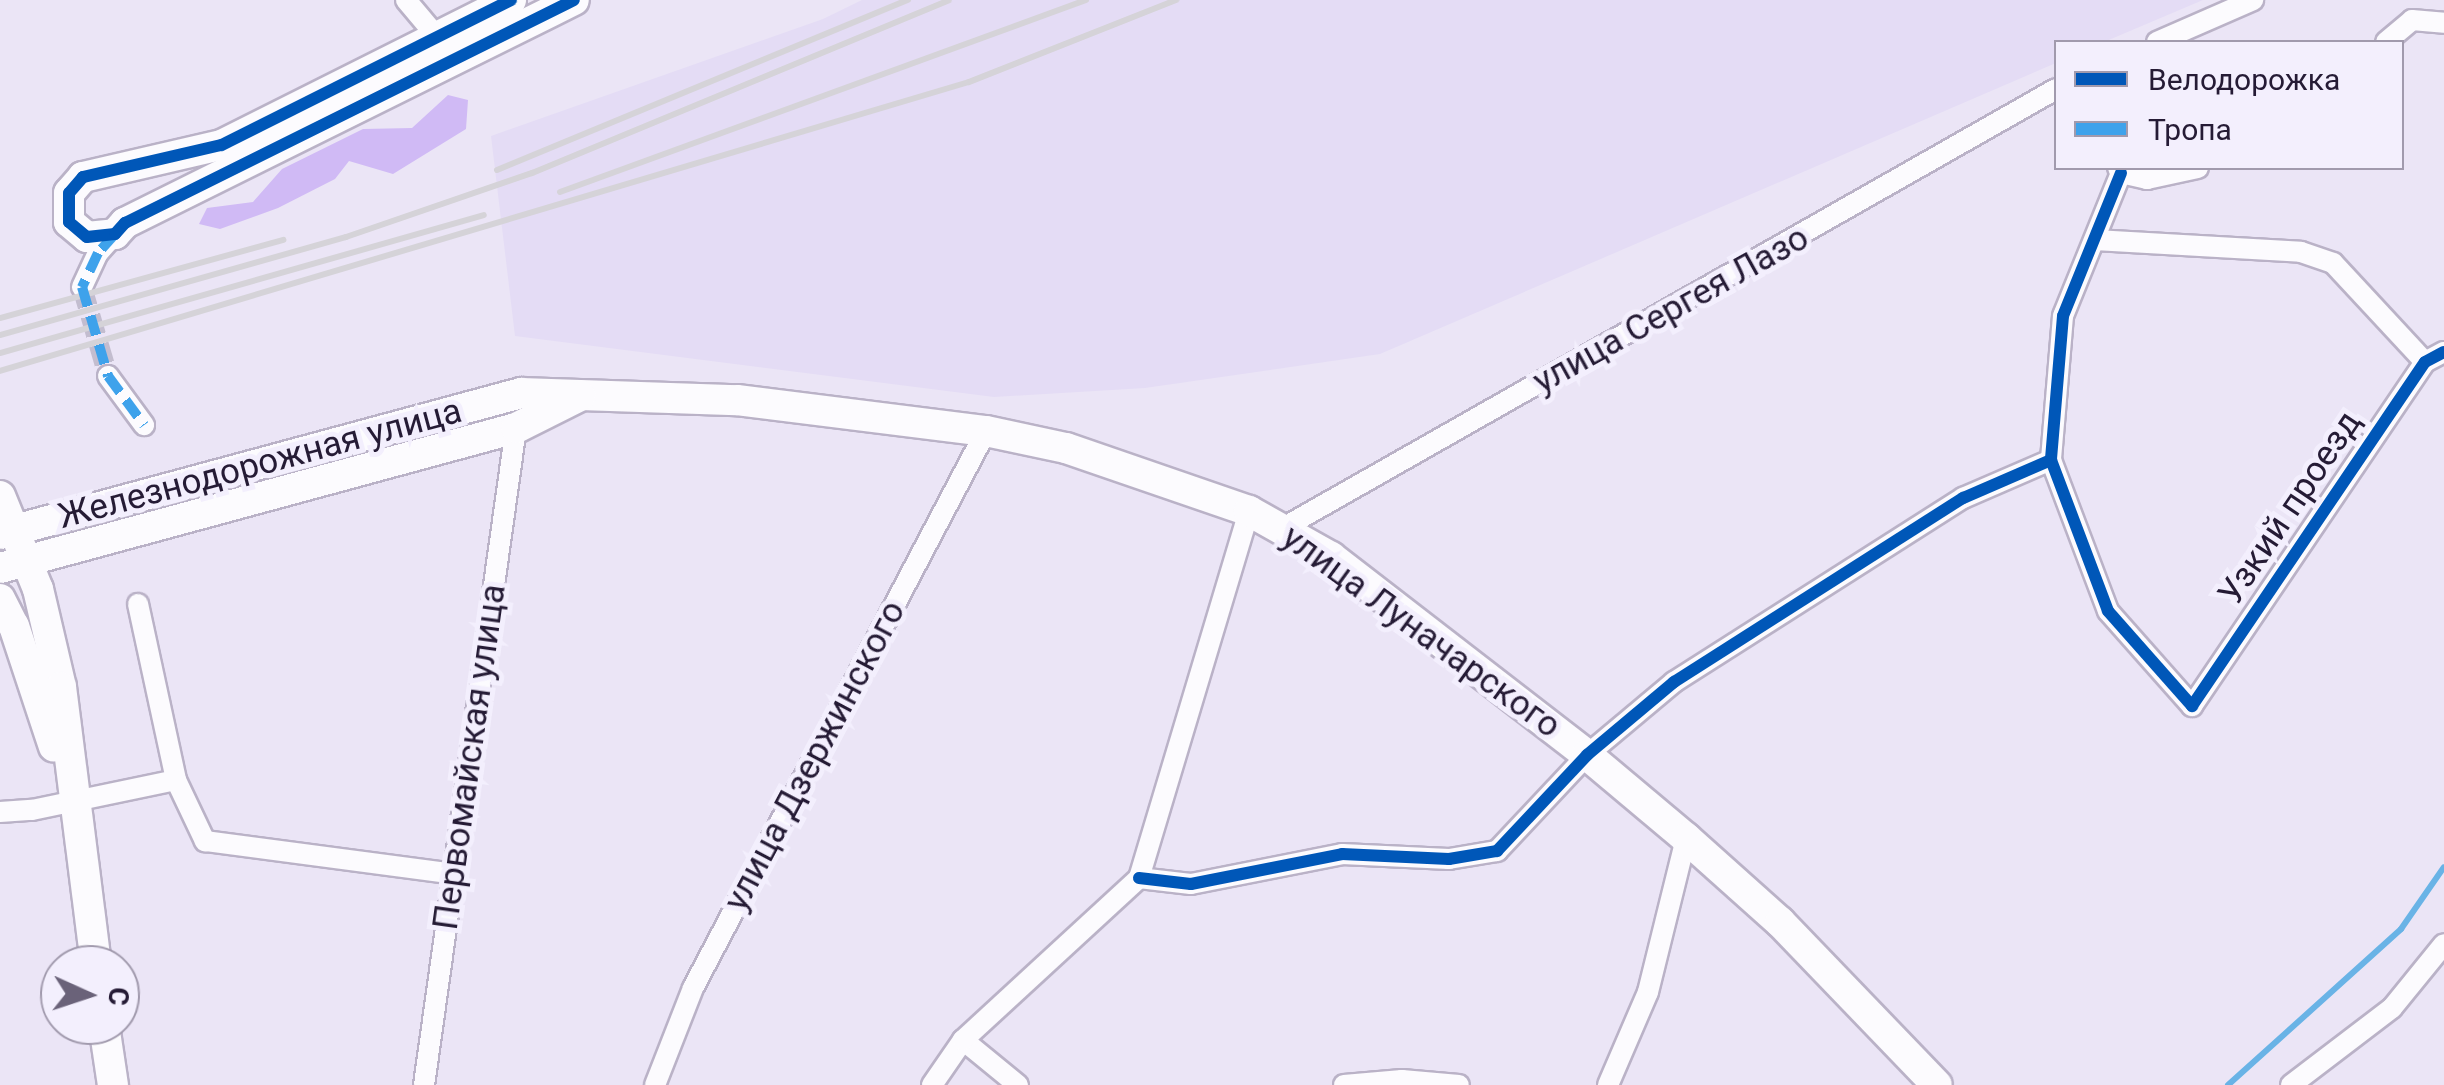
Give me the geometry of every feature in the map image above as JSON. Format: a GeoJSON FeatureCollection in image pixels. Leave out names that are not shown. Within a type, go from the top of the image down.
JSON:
{"type":"FeatureCollection","features":[{"type":"Feature","properties":{"kind":"main road"},"geometry":{"type":"LineString","coordinates":[[511,0],[221,145],[98,174],[74,184],[66,211],[73,227],[87,236],[120,228],[574,0]]}},
{"type":"Feature","properties":{"kind":"main road"},"geometry":{"type":"LineString","coordinates":[[98,174],[124,189],[130,201],[120,228]]}},
{"type":"Feature","properties":{"kind":"main road"},"geometry":{"type":"LineString","coordinates":[[516,428],[521,393]]}},
{"type":"Feature","properties":{"kind":"main road","name":"улица Луначарского"},"geometry":{"type":"LineString","coordinates":[[521,393],[737,400],[986,432],[1130,468],[1250,511],[1330,557],[1587,755],[1780,922],[1937,1085]]}},
{"type":"Feature","properties":{"kind":"main road","name":"Железнодорожная улица"},"geometry":{"type":"LineString","coordinates":[[6,532],[521,393]]}},
{"type":"Feature","properties":{"kind":"main road","name":"Железнодорожная улица"},"geometry":{"type":"LineString","coordinates":[[13,564],[516,428],[582,395]]}},
{"type":"Feature","properties":{"kind":"main road"},"geometry":{"type":"LineString","coordinates":[[0,496],[13,564],[38,588],[61,687],[93,945]]}},
{"type":"Feature","properties":{"kind":"main road"},"geometry":{"type":"LineString","coordinates":[[0,599],[14,626],[73,802]]}},
{"type":"Feature","properties":{"kind":"main road"},"geometry":{"type":"LineString","coordinates":[[107,1045],[112,1085]]}},
{"type":"Feature","properties":{"kind":"street"},"geometry":{"type":"LineString","coordinates":[[406,0],[438,38]]}},
{"type":"Feature","properties":{"kind":"street"},"geometry":{"type":"LineString","coordinates":[[2162,40],[2252,0]]}},
{"type":"Feature","properties":{"kind":"street"},"geometry":{"type":"LineString","coordinates":[[2388,40],[2412,20],[2444,23]]}},
{"type":"Feature","properties":{"kind":"street","name":"улица Сергея Лазо"},"geometry":{"type":"LineString","coordinates":[[1284,528],[2054,90]]}},
{"type":"Feature","properties":{"kind":"street"},"geometry":{"type":"LineString","coordinates":[[1139,878],[1191,884],[1342,854],[1449,858],[1498,851],[1587,755],[1674,682],[1963,498],[2051,460],[2063,316],[2120,170],[2147,178],[2188,170]]}},
{"type":"Feature","properties":{"kind":"street"},"geometry":{"type":"LineString","coordinates":[[82,288],[98,253],[120,228]]}},
{"type":"Feature","properties":{"kind":"street"},"geometry":{"type":"LineString","coordinates":[[2095,240],[2301,252],[2333,263],[2435,357]]}},
{"type":"Feature","properties":{"kind":"street","name":"Узкий проезд"},"geometry":{"type":"LineString","coordinates":[[2051,460],[2108,610],[2192,706],[2435,357]]}},
{"type":"Feature","properties":{"kind":"street"},"geometry":{"type":"LineString","coordinates":[[108,376],[144,425]]}},
{"type":"Feature","properties":{"kind":"street","name":"Первомайская улица"},"geometry":{"type":"LineString","coordinates":[[424,1085],[516,428]]}},
{"type":"Feature","properties":{"kind":"street","name":"улица Дзержинского"},"geometry":{"type":"LineString","coordinates":[[655,1085],[693,988],[986,432]]}},
{"type":"Feature","properties":{"kind":"street"},"geometry":{"type":"LineString","coordinates":[[932,1085],[963,1040],[1139,878],[1250,511]]}},
{"type":"Feature","properties":{"kind":"street"},"geometry":{"type":"LineString","coordinates":[[138,604],[176,780],[205,840],[454,874]]}},
{"type":"Feature","properties":{"kind":"street"},"geometry":{"type":"LineString","coordinates":[[0,812],[73,802],[176,780]]}},
{"type":"Feature","properties":{"kind":"street"},"geometry":{"type":"LineString","coordinates":[[1608,1085],[1648,992],[1686,838]]}},
{"type":"Feature","properties":{"kind":"street"},"geometry":{"type":"LineString","coordinates":[[2291,1085],[2392,1008],[2444,944]]}},
{"type":"Feature","properties":{"kind":"street"},"geometry":{"type":"LineString","coordinates":[[963,1040],[1018,1085]]}},
{"type":"Feature","properties":{"kind":"street"},"geometry":{"type":"LineString","coordinates":[[1344,1085],[1402,1080],[1459,1085]]}},
{"type":"Feature","properties":{"kind":"shaded area"},"geometry":{"type":"Polygon","coordinates":[[[862,0],[2203,0],[2109,40],[2054,40],[2054,64],[1380,354],[1145,388],[994,397],[515,336],[491,136],[823,19],[862,0]]]}},
{"type":"Feature","properties":{"kind":"shaded area"},"geometry":{"type":"Polygon","coordinates":[[[448,95],[468,100],[466,129],[393,174],[349,161],[335,179],[278,208],[220,229],[199,224],[207,208],[253,202],[282,169],[363,129],[412,128],[448,95]]]}},
{"type":"Feature","properties":{"kind":"waterway"},"geometry":{"type":"LineString","coordinates":[[2228,1085],[2401,929],[2444,867]]}},
{"type":"Feature","properties":{"kind":"tunnel"},"geometry":{"type":"LineString","coordinates":[[82,287],[108,376]]}},
{"type":"Feature","properties":{"kind":"railway"},"geometry":{"type":"LineString","coordinates":[[497,170],[908,0]]}},
{"type":"Feature","properties":{"kind":"railway"},"geometry":{"type":"LineString","coordinates":[[0,335],[346,237],[532,173],[949,0]]}},
{"type":"Feature","properties":{"kind":"railway"},"geometry":{"type":"LineString","coordinates":[[560,192],[1086,0]]}},
{"type":"Feature","properties":{"kind":"railway"},"geometry":{"type":"LineString","coordinates":[[0,371],[969,82],[1176,0]]}},
{"type":"Feature","properties":{"kind":"railway"},"geometry":{"type":"LineString","coordinates":[[0,353],[484,215]]}},
{"type":"Feature","properties":{"kind":"railway"},"geometry":{"type":"LineString","coordinates":[[0,318],[283,240]]}},
{"type":"Feature","properties":{"kind":"marked path"},"geometry":{"type":"LineString","coordinates":[[115,234],[98,253],[82,287],[108,376],[144,425]]}},
{"type":"Feature","properties":{"kind":"cycle path"},"geometry":{"type":"LineString","coordinates":[[511,0],[221,145],[83,177],[69,193],[69,222],[87,237],[115,234],[125,223],[574,0]]}},
{"type":"Feature","properties":{"kind":"cycle path"},"geometry":{"type":"LineString","coordinates":[[2121,173],[2063,316],[2051,460],[2108,611],[2192,706],[2425,362],[2444,352]]}},
{"type":"Feature","properties":{"kind":"cycle path"},"geometry":{"type":"LineString","coordinates":[[1139,878],[1191,884],[1342,854],[1449,859],[1497,851],[1587,755],[1674,682],[1963,498],[2051,460]]}}]}
